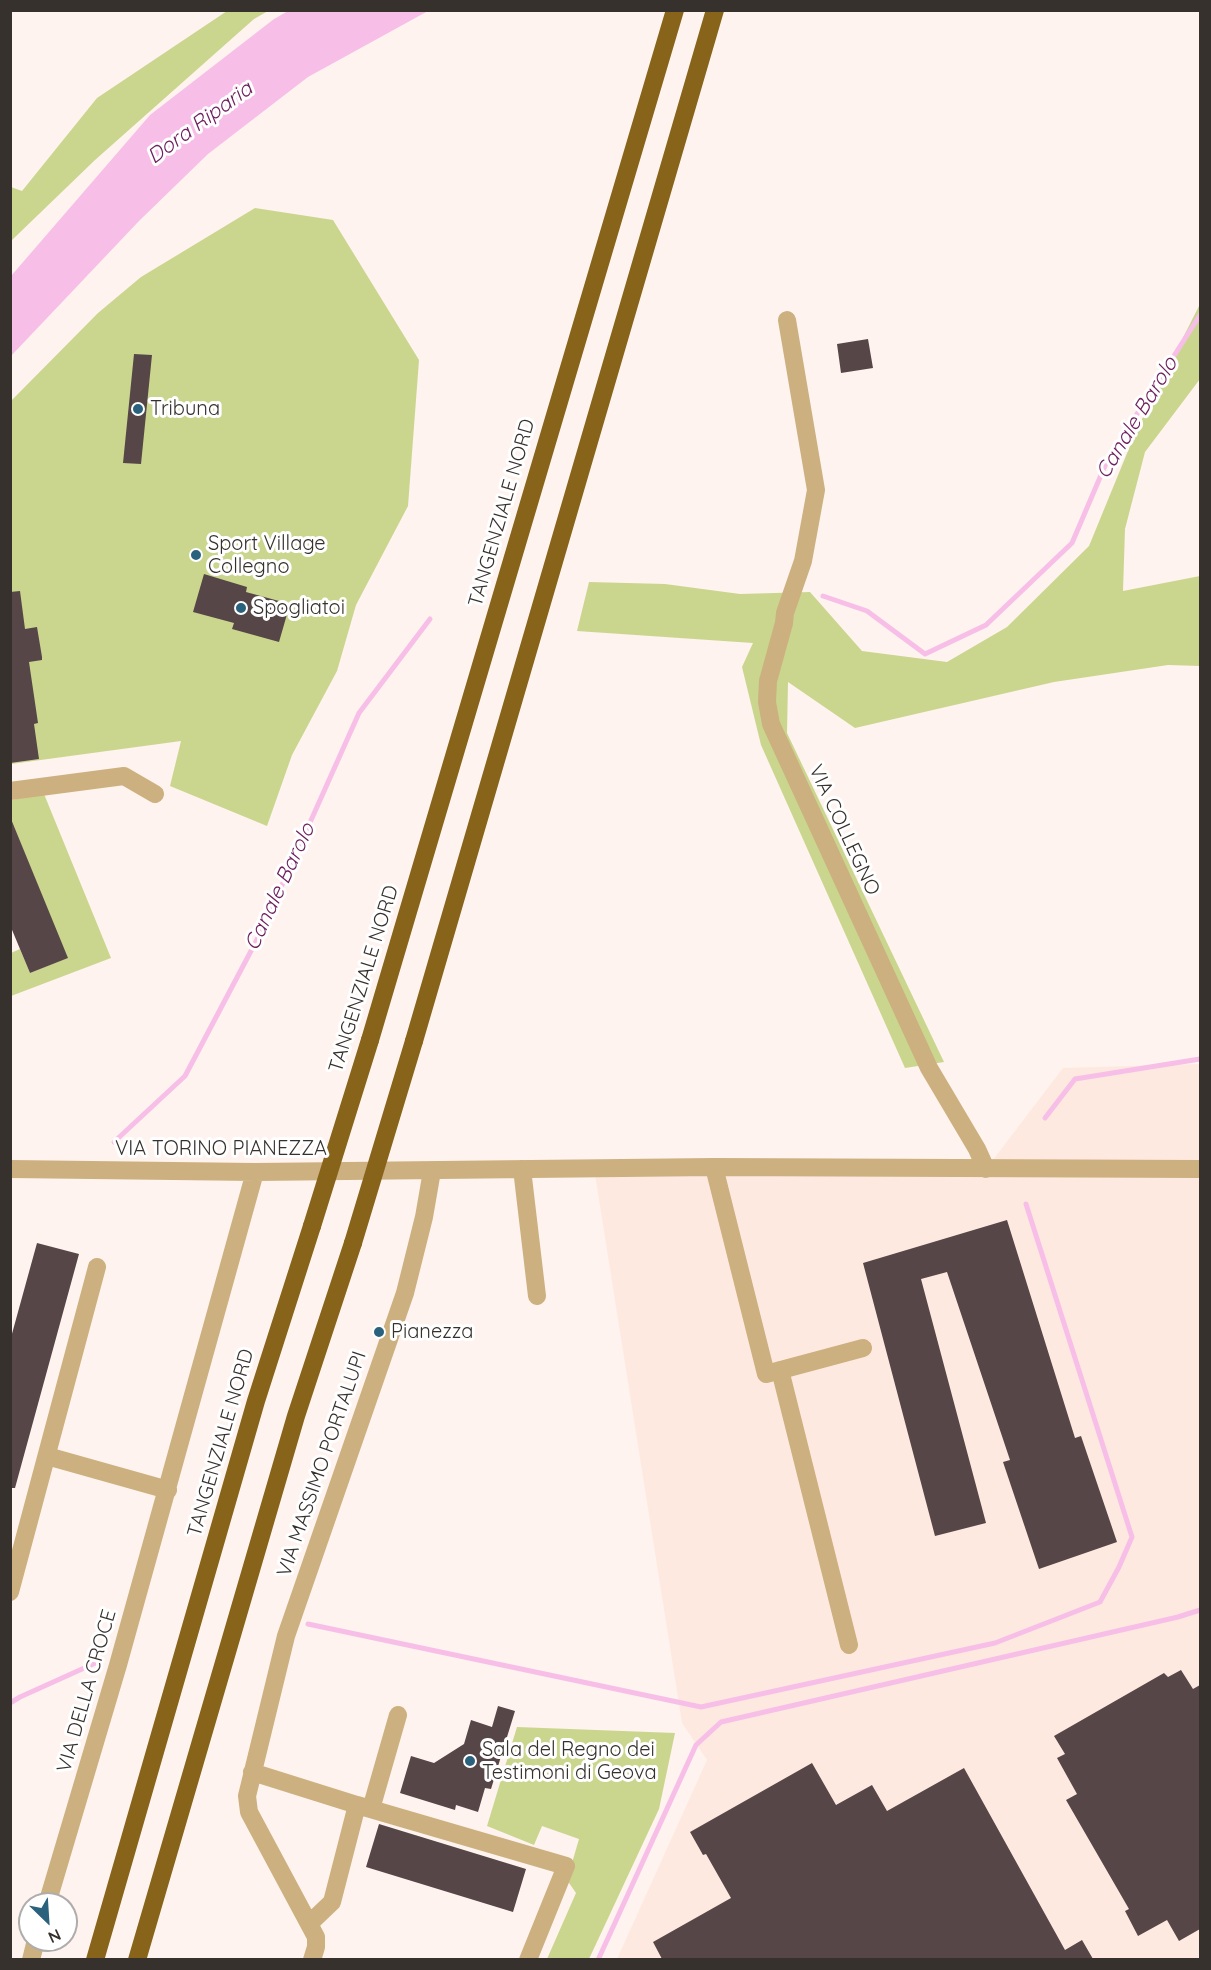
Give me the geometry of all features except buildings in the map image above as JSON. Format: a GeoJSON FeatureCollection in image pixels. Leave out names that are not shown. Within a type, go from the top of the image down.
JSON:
{"type":"FeatureCollection","features":[{"type":"Feature","properties":{"kind":"highway","name":"TANGENZIALE NORD"},"geometry":{"type":"LineString","coordinates":[[95,1959],[256,1401],[370,1040],[675,10]]}},
{"type":"Feature","properties":{"kind":"highway"},"geometry":{"type":"LineString","coordinates":[[136,1959],[296,1416],[353,1243],[414,1041],[715,10]]}},
{"type":"Feature","properties":{"kind":"street","name":"VIA COLLEGNO"},"geometry":{"type":"LineString","coordinates":[[787,320],[816,490],[803,561],[785,613],[768,681],[767,702],[771,724],[929,1068],[977,1149],[986,1169]]}},
{"type":"Feature","properties":{"kind":"street"},"geometry":{"type":"LineString","coordinates":[[10,791],[124,776],[155,794]]}},
{"type":"Feature","properties":{"kind":"street"},"geometry":{"type":"LineString","coordinates":[[714,1167],[766,1374],[863,1348]]}},
{"type":"Feature","properties":{"kind":"street"},"geometry":{"type":"LineString","coordinates":[[432,1171],[714,1167],[1200,1169]]}},
{"type":"Feature","properties":{"kind":"street","name":"VIA TORINO PIANEZZA"},"geometry":{"type":"LineString","coordinates":[[10,1169],[255,1173],[432,1171]]}},
{"type":"Feature","properties":{"kind":"street"},"geometry":{"type":"LineString","coordinates":[[522,1169],[537,1296]]}},
{"type":"Feature","properties":{"kind":"street","name":"VIA MASSIMO PORTALUPI"},"geometry":{"type":"LineString","coordinates":[[312,1959],[316,1937],[249,1812],[247,1796],[286,1636],[405,1293],[424,1217],[432,1171]]}},
{"type":"Feature","properties":{"kind":"street","name":"VIA DELLA CROCE"},"geometry":{"type":"LineString","coordinates":[[51,1892],[168,1490],[255,1173]]}},
{"type":"Feature","properties":{"kind":"street"},"geometry":{"type":"LineString","coordinates":[[10,1592],[97,1267]]}},
{"type":"Feature","properties":{"kind":"street"},"geometry":{"type":"LineString","coordinates":[[780,1370],[849,1645]]}},
{"type":"Feature","properties":{"kind":"street"},"geometry":{"type":"LineString","coordinates":[[47,1456],[168,1490]]}},
{"type":"Feature","properties":{"kind":"street"},"geometry":{"type":"LineString","coordinates":[[310,1923],[332,1902],[398,1715]]}},
{"type":"Feature","properties":{"kind":"street"},"geometry":{"type":"LineString","coordinates":[[252,1772],[566,1866],[528,1959]]}},
{"type":"Feature","properties":{"kind":"shaded area"},"geometry":{"type":"Polygon","coordinates":[[[1200,1064],[1200,1959],[617,1959],[707,1760],[682,1723],[594,1168],[986,1169],[1063,1068],[1200,1064]]]}},
{"type":"Feature","properties":{"kind":"green space"},"geometry":{"type":"Polygon","coordinates":[[[227,11],[268,11],[254,19],[95,160],[11,241],[11,187],[22,191],[97,98],[227,11]]]}},
{"type":"Feature","properties":{"kind":"green space","name":"Sport Village Collegno"},"geometry":{"type":"Polygon","coordinates":[[[255,208],[333,220],[419,360],[408,506],[356,605],[337,671],[292,755],[267,826],[170,786],[181,741],[11,764],[10,402],[98,313],[141,277],[255,208]]]}},
{"type":"Feature","properties":{"kind":"green space"},"geometry":{"type":"Polygon","coordinates":[[[1200,304],[1200,379],[1145,452],[1125,529],[1123,591],[1200,576],[1200,666],[1168,665],[1054,682],[855,728],[788,682],[787,733],[944,1062],[905,1068],[761,745],[742,667],[753,643],[577,631],[589,582],[665,584],[740,594],[810,592],[862,651],[947,662],[1007,627],[1089,546],[1137,429],[1200,304]]]}},
{"type":"Feature","properties":{"kind":"green space"},"geometry":{"type":"Polygon","coordinates":[[[44,794],[111,958],[11,996],[11,953],[20,949],[30,973],[67,958],[14,827],[11,828],[11,800],[44,794]]]}},
{"type":"Feature","properties":{"kind":"green space"},"geometry":{"type":"Polygon","coordinates":[[[517,1727],[675,1733],[659,1809],[589,1959],[547,1959],[576,1893],[567,1880],[579,1839],[542,1826],[534,1845],[487,1826],[517,1727]]]}},
{"type":"Feature","properties":{"kind":"water","name":"Dora Riparia"},"geometry":{"type":"Polygon","coordinates":[[[288,11],[428,11],[308,77],[208,154],[139,221],[11,356],[11,276],[150,115],[274,19],[288,11]]]}},
{"type":"Feature","properties":{"kind":"waterway","name":"Canale Barolo"},"geometry":{"type":"LineString","coordinates":[[823,596],[867,611],[925,654],[986,625],[1072,543],[1107,461],[1200,315]]}},
{"type":"Feature","properties":{"kind":"waterway","name":"Canale Barolo"},"geometry":{"type":"LineString","coordinates":[[114,1142],[185,1076],[261,932],[359,713],[430,619]]}},
{"type":"Feature","properties":{"kind":"waterway"},"geometry":{"type":"LineString","coordinates":[[1045,1118],[1075,1079],[1200,1059]]}},
{"type":"Feature","properties":{"kind":"waterway"},"geometry":{"type":"LineString","coordinates":[[308,1624],[701,1707],[995,1643],[1100,1602],[1132,1537],[1026,1204]]}},
{"type":"Feature","properties":{"kind":"waterway"},"geometry":{"type":"LineString","coordinates":[[598,1960],[696,1745],[721,1722],[1178,1617],[1200,1610]]}},
{"type":"Feature","properties":{"kind":"waterway"},"geometry":{"type":"LineString","coordinates":[[10,1703],[102,1660]]}},
{"type":"Feature","properties":{"kind":"place","name":"Tribuna"},"geometry":{"type":"Point","coordinates":[138,409]}},
{"type":"Feature","properties":{"kind":"place","name":"Sport Village Collegno"},"geometry":{"type":"Point","coordinates":[196,555]}},
{"type":"Feature","properties":{"kind":"place","name":"Spogliatoi"},"geometry":{"type":"Point","coordinates":[241,608]}},
{"type":"Feature","properties":{"kind":"place","name":"Pianezza"},"geometry":{"type":"Point","coordinates":[379,1332]}},
{"type":"Feature","properties":{"kind":"place","name":"Sala del Regno dei Testimoni di Geova"},"geometry":{"type":"Point","coordinates":[470,1761]}}]}
